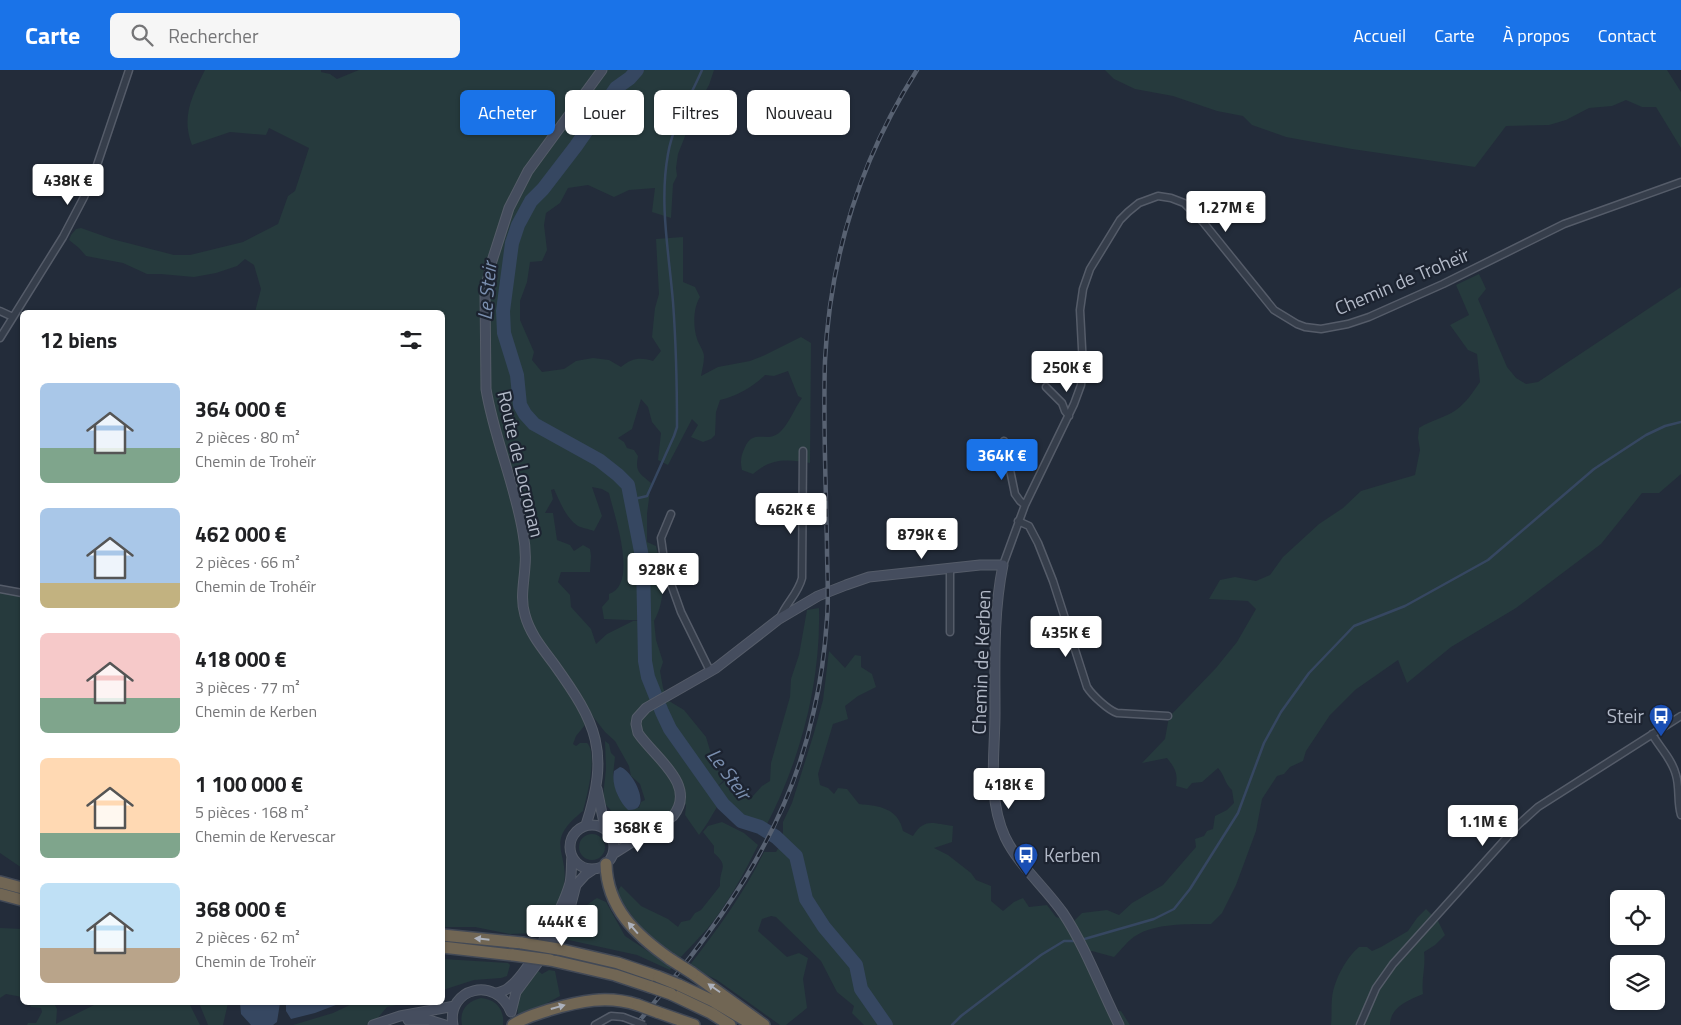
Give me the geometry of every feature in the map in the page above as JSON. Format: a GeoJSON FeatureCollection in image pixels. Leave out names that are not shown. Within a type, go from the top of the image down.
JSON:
{"type":"FeatureCollection","features":[{"type":"Feature","properties":{"kind":"highway"},"geometry":{"type":"LineString","coordinates":[[606,864],[609,891],[623,916],[643,939],[764,1025]]}},
{"type":"Feature","properties":{"kind":"highway"},"geometry":{"type":"LineString","coordinates":[[0,882],[20,887]]}},
{"type":"Feature","properties":{"kind":"highway"},"geometry":{"type":"LineString","coordinates":[[0,894],[20,899]]}},
{"type":"Feature","properties":{"kind":"highway"},"geometry":{"type":"LineString","coordinates":[[445,935],[522,943],[618,963],[679,985],[713,1001],[753,1025]]}},
{"type":"Feature","properties":{"kind":"highway"},"geometry":{"type":"LineString","coordinates":[[445,947],[550,960],[615,975],[671,994],[699,1006],[730,1025]]}},
{"type":"Feature","properties":{"kind":"highway"},"geometry":{"type":"LineString","coordinates":[[512,1025],[531,1016],[586,1000],[618,1000],[694,1025]]}},
{"type":"Feature","properties":{"kind":"street"},"geometry":{"type":"LineString","coordinates":[[0,338],[63,237],[84,197],[95,171],[129,70]]}},
{"type":"Feature","properties":{"kind":"street","name":"Route de Locronan"},"geometry":{"type":"LineString","coordinates":[[586,825],[596,786],[597,750],[592,725],[574,692],[532,634],[525,615],[522,597],[526,557],[523,532],[511,479],[488,403],[486,390],[485,291],[492,261],[509,208],[518,189],[538,158],[602,70]]}},
{"type":"Feature","properties":{"kind":"street","name":"Chemin de Troheïr"},"geometry":{"type":"LineString","coordinates":[[1003,565],[1018,521],[1069,416],[1081,385],[1084,366],[1080,310],[1083,289],[1090,270],[1124,216],[1139,203],[1153,197],[1163,196],[1184,203],[1203,222],[1274,310],[1304,327],[1321,329],[1348,324],[1374,314],[1443,284],[1564,224],[1681,182]]}},
{"type":"Feature","properties":{"kind":"street"},"geometry":{"type":"LineString","coordinates":[[0,311],[13,317]]}},
{"type":"Feature","properties":{"kind":"street"},"geometry":{"type":"LineString","coordinates":[[1046,386],[1062,402],[1069,416]]}},
{"type":"Feature","properties":{"kind":"street"},"geometry":{"type":"LineString","coordinates":[[1004,441],[1015,494],[1025,505]]}},
{"type":"Feature","properties":{"kind":"street"},"geometry":{"type":"LineString","coordinates":[[779,619],[784,608],[798,591],[802,578],[803,450]]}},
{"type":"Feature","properties":{"kind":"street"},"geometry":{"type":"LineString","coordinates":[[671,514],[661,538],[666,566],[681,612],[710,672]]}},
{"type":"Feature","properties":{"kind":"street"},"geometry":{"type":"LineString","coordinates":[[1018,521],[1029,526],[1038,543],[1090,692],[1111,711],[1117,713],[1168,716]]}},
{"type":"Feature","properties":{"kind":"street"},"geometry":{"type":"LineString","coordinates":[[512,1025],[511,1012],[516,992],[545,953],[564,921],[576,885],[585,875],[606,864],[613,854],[673,816],[679,806],[681,796],[675,778],[638,733],[637,718],[646,708],[710,672],[779,619],[818,596],[858,580],[875,577],[985,565],[1003,565]]}},
{"type":"Feature","properties":{"kind":"street","name":"Chemin de Kerben"},"geometry":{"type":"LineString","coordinates":[[1003,565],[997,607],[994,660],[993,785],[998,815],[1006,837],[1017,857],[1069,922],[1119,1025]]}},
{"type":"Feature","properties":{"kind":"street"},"geometry":{"type":"LineString","coordinates":[[950,569],[950,632]]}},
{"type":"Feature","properties":{"kind":"street"},"geometry":{"type":"LineString","coordinates":[[0,590],[20,593]]}},
{"type":"Feature","properties":{"kind":"street"},"geometry":{"type":"LineString","coordinates":[[1360,1025],[1376,988],[1397,959],[1518,825],[1538,807],[1681,716]]}},
{"type":"Feature","properties":{"kind":"street"},"geometry":{"type":"LineString","coordinates":[[1652,734],[1668,756],[1674,769],[1681,815]]}},
{"type":"Feature","properties":{"kind":"street","name":"Route de Locronan"},"geometry":{"type":"LineString","coordinates":[[596,786],[605,828]]}},
{"type":"Feature","properties":{"kind":"street"},"geometry":{"type":"LineString","coordinates":[[496,993],[507,989],[518,978],[562,906],[570,881],[572,856],[570,845],[571,838],[575,832],[586,825],[596,824],[605,828],[612,836],[613,854]]}},
{"type":"Feature","properties":{"kind":"street"},"geometry":{"type":"LineString","coordinates":[[612,836],[631,836],[650,831]]}},
{"type":"Feature","properties":{"kind":"street"},"geometry":{"type":"LineString","coordinates":[[572,856],[582,867],[594,869]]}},
{"type":"Feature","properties":{"kind":"street"},"geometry":{"type":"LineString","coordinates":[[453,1025],[455,1006],[461,998],[472,991],[488,990],[496,993],[503,998],[511,1012]]}},
{"type":"Feature","properties":{"kind":"street"},"geometry":{"type":"LineString","coordinates":[[373,1025],[400,1016],[455,1006]]}},
{"type":"Feature","properties":{"kind":"street"},"geometry":{"type":"LineString","coordinates":[[595,1025],[611,1016],[623,1017],[644,1025]]}},
{"type":"Feature","properties":{"kind":"street"},"geometry":{"type":"LineString","coordinates":[[386,1025],[417,1019],[429,1020],[445,1025]]}},
{"type":"Feature","properties":{"kind":"green space"},"geometry":{"type":"Polygon","coordinates":[[[205,70],[321,70],[321,72],[330,74],[337,79],[359,70],[714,70],[706,90],[654,90],[654,135],[686,135],[678,154],[677,176],[673,184],[671,218],[652,212],[655,188],[629,190],[614,197],[588,185],[568,188],[560,203],[546,213],[544,225],[547,250],[542,261],[530,262],[527,282],[520,301],[520,320],[534,352],[532,360],[542,372],[564,369],[576,361],[593,358],[609,360],[621,367],[636,359],[653,361],[661,351],[652,337],[655,308],[659,294],[656,239],[683,237],[683,282],[695,287],[700,297],[696,306],[694,323],[697,339],[704,355],[701,376],[718,367],[750,361],[801,337],[811,343],[810,463],[794,461],[773,462],[753,474],[742,470],[742,456],[749,441],[757,437],[771,437],[781,431],[802,398],[798,396],[788,371],[774,376],[765,375],[755,384],[733,396],[720,400],[716,412],[715,435],[711,439],[703,442],[691,437],[698,425],[692,419],[668,465],[658,460],[661,433],[652,422],[648,407],[641,399],[632,429],[618,438],[624,442],[627,448],[634,450],[638,456],[637,466],[639,472],[651,483],[647,514],[647,542],[656,546],[662,574],[661,602],[654,621],[656,640],[663,662],[660,671],[663,688],[669,701],[684,710],[706,737],[714,764],[724,780],[710,795],[717,807],[699,835],[685,815],[686,805],[682,804],[677,794],[674,812],[662,820],[636,828],[627,824],[606,805],[603,797],[606,769],[605,741],[609,744],[611,753],[615,757],[613,775],[618,796],[639,808],[641,802],[645,800],[640,784],[631,776],[629,766],[615,741],[605,732],[581,701],[578,701],[585,725],[576,736],[573,744],[576,746],[580,743],[587,743],[590,748],[592,765],[589,786],[583,811],[570,822],[563,832],[561,849],[565,877],[561,896],[552,913],[537,933],[510,934],[475,927],[445,927],[445,310],[256,310],[261,289],[254,265],[245,259],[237,266],[216,273],[194,277],[147,274],[123,263],[86,256],[69,240],[76,229],[81,228],[112,239],[174,255],[190,255],[243,242],[278,224],[288,196],[295,191],[309,148],[269,128],[266,135],[230,132],[192,145],[189,135],[188,116],[192,98],[205,70]],[[592,487],[602,516],[594,531],[574,523],[564,509],[554,489],[551,490],[553,499],[545,513],[553,513],[557,540],[570,545],[574,551],[583,545],[590,549],[590,572],[561,572],[558,582],[570,595],[571,607],[591,629],[596,644],[607,634],[633,621],[654,621],[604,619],[602,607],[609,599],[609,594],[618,588],[624,563],[619,532],[609,493],[592,487]]]}},
{"type":"Feature","properties":{"kind":"green space"},"geometry":{"type":"Polygon","coordinates":[[[1105,70],[1667,70],[1681,92],[1681,148],[1656,107],[1642,107],[1626,100],[1612,106],[1589,108],[1566,120],[1549,125],[1506,126],[1475,167],[1352,149],[1286,137],[1252,125],[1243,116],[1217,111],[1173,96],[1135,89],[1114,79],[1105,70]]]}},
{"type":"Feature","properties":{"kind":"green space"},"geometry":{"type":"Polygon","coordinates":[[[1479,274],[1486,289],[1478,299],[1507,367],[1516,378],[1526,384],[1538,382],[1681,287],[1681,474],[1659,493],[1642,493],[1601,544],[1516,608],[1451,647],[1407,683],[1398,660],[1355,690],[1330,715],[1306,751],[1303,761],[1290,767],[1284,774],[1277,776],[1262,799],[1256,831],[1236,885],[1222,913],[1211,924],[1163,926],[1145,931],[1131,939],[1114,957],[1092,951],[1081,954],[1108,1012],[1121,1011],[1130,1025],[864,1025],[852,1013],[854,1006],[837,992],[821,961],[776,917],[771,916],[762,919],[758,931],[787,957],[799,953],[808,958],[803,979],[807,1008],[786,1025],[780,1025],[717,980],[689,966],[730,911],[764,852],[776,852],[783,840],[783,822],[792,803],[823,700],[829,651],[845,668],[855,655],[861,656],[861,667],[872,674],[876,687],[858,696],[845,706],[848,719],[833,724],[818,774],[820,785],[828,788],[834,794],[838,788],[847,789],[859,804],[881,807],[887,810],[897,817],[903,831],[913,836],[922,826],[930,823],[953,826],[952,842],[934,848],[948,855],[971,873],[976,880],[991,886],[991,901],[1003,911],[1014,902],[1023,898],[1029,907],[1047,905],[1056,917],[1073,922],[1082,913],[1107,910],[1119,915],[1132,903],[1163,885],[1196,847],[1195,839],[1204,836],[1207,831],[1213,829],[1215,816],[1227,810],[1234,803],[1232,790],[1227,785],[1218,768],[1202,782],[1192,783],[1187,789],[1176,786],[1177,778],[1175,771],[1167,758],[1142,763],[1165,739],[1169,717],[1216,668],[1237,642],[1256,609],[1248,601],[1209,599],[1220,580],[1235,577],[1256,581],[1270,575],[1283,557],[1319,524],[1343,508],[1361,491],[1415,475],[1420,450],[1419,428],[1460,407],[1480,382],[1477,354],[1468,350],[1450,325],[1469,315],[1456,285],[1479,274]]]}},
{"type":"Feature","properties":{"kind":"green space"},"geometry":{"type":"Polygon","coordinates":[[[0,590],[20,596],[20,867],[0,853],[0,590]]]}},
{"type":"Feature","properties":{"kind":"green space"},"geometry":{"type":"Polygon","coordinates":[[[819,608],[816,665],[806,721],[788,776],[765,828],[743,815],[715,789],[725,781],[752,797],[762,786],[770,781],[771,763],[790,697],[791,679],[799,655],[807,610],[819,608]]]}},
{"type":"Feature","properties":{"kind":"green space"},"geometry":{"type":"Polygon","coordinates":[[[722,822],[744,833],[758,845],[722,909],[708,928],[681,957],[661,946],[643,930],[617,892],[621,886],[641,906],[668,919],[678,927],[681,922],[690,920],[695,913],[701,910],[720,886],[723,865],[714,853],[714,846],[703,832],[708,826],[722,822]]]}},
{"type":"Feature","properties":{"kind":"green space"},"geometry":{"type":"Polygon","coordinates":[[[592,834],[601,838],[605,847],[601,856],[592,860],[583,856],[579,847],[583,838],[592,834]]]}},
{"type":"Feature","properties":{"kind":"green space"},"geometry":{"type":"Polygon","coordinates":[[[597,898],[606,902],[625,936],[672,967],[670,970],[637,955],[564,939],[568,927],[576,916],[597,898]]]}},
{"type":"Feature","properties":{"kind":"green space"},"geometry":{"type":"Polygon","coordinates":[[[1426,909],[1438,921],[1445,935],[1424,952],[1423,994],[1401,1005],[1393,1013],[1390,1025],[1331,1025],[1333,991],[1341,970],[1350,957],[1359,947],[1367,947],[1372,951],[1408,931],[1426,909]]]}},
{"type":"Feature","properties":{"kind":"green space"},"geometry":{"type":"Polygon","coordinates":[[[0,928],[20,929],[20,997],[6,994],[0,998],[0,928]]]}},
{"type":"Feature","properties":{"kind":"green space"},"geometry":{"type":"Polygon","coordinates":[[[445,959],[508,963],[510,965],[507,976],[474,980],[445,989],[445,959]]]}},
{"type":"Feature","properties":{"kind":"green space"},"geometry":{"type":"Polygon","coordinates":[[[537,970],[542,974],[549,970],[555,971],[560,996],[538,1008],[518,1014],[520,996],[537,970]]]}},
{"type":"Feature","properties":{"kind":"green space"},"geometry":{"type":"Polygon","coordinates":[[[481,998],[491,1001],[498,1006],[503,1015],[503,1025],[462,1025],[461,1020],[465,1007],[476,999],[481,998]]]}},
{"type":"Feature","properties":{"kind":"green space"},"geometry":{"type":"Polygon","coordinates":[[[30,1005],[55,1005],[57,1009],[56,1024],[94,1005],[190,1005],[200,1025],[27,1025],[28,1023],[36,1023],[42,1012],[41,1008],[31,1007],[30,1005]]]}},
{"type":"Feature","properties":{"kind":"green space"},"geometry":{"type":"Polygon","coordinates":[[[200,1005],[228,1005],[223,1025],[208,1025],[200,1005]]]}},
{"type":"Feature","properties":{"kind":"green space"},"geometry":{"type":"Polygon","coordinates":[[[350,1005],[396,1005],[387,1007],[377,1019],[366,1025],[293,1025],[333,1013],[350,1005]]]}},
{"type":"Feature","properties":{"kind":"water"},"geometry":{"type":"Polygon","coordinates":[[[620,767],[630,775],[639,790],[640,804],[636,809],[628,810],[616,792],[613,776],[614,771],[620,767]]]}},
{"type":"Feature","properties":{"kind":"water"},"geometry":{"type":"Polygon","coordinates":[[[240,1005],[280,1005],[277,1022],[273,1025],[251,1025],[241,1014],[240,1005]]]}},
{"type":"Feature","properties":{"kind":"water"},"geometry":{"type":"Polygon","coordinates":[[[286,1005],[336,1005],[291,1019],[286,1011],[286,1005]]]}},
{"type":"Feature","properties":{"kind":"waterway","name":"Le Steir"},"geometry":{"type":"LineString","coordinates":[[637,70],[630,78],[616,88],[576,146],[543,189],[531,201],[518,225],[512,243],[503,311],[504,333],[517,375],[520,405],[534,424],[599,460],[628,485],[643,562],[645,661],[648,677],[670,729],[723,804],[741,821],[760,827],[776,837],[796,856],[806,899],[824,927],[856,965],[861,989],[886,1025]]}},
{"type":"Feature","properties":{"kind":"waterway","name":"Le Steir"},"geometry":{"type":"LineString","coordinates":[[630,500],[647,496],[677,427],[674,317],[666,228],[665,172],[670,143],[682,111],[702,70]]}},
{"type":"Feature","properties":{"kind":"waterway"},"geometry":{"type":"LineString","coordinates":[[1081,940],[1154,919],[1174,909],[1190,889],[1238,813],[1264,743],[1281,712],[1309,673],[1354,626],[1405,606],[1488,560],[1594,469],[1646,435],[1665,426],[1681,422]]}},
{"type":"Feature","properties":{"kind":"waterway"},"geometry":{"type":"LineString","coordinates":[[952,1025],[961,1016],[1041,955],[1064,941],[1076,941]]}},
{"type":"Feature","properties":{"kind":"railway"},"geometry":{"type":"LineString","coordinates":[[636,1025],[694,952],[745,879],[767,840],[786,799],[802,756],[819,687],[827,619],[824,384],[828,322],[833,283],[841,246],[864,174],[879,139],[917,70]]}},
{"type":"Feature","properties":{"kind":"place","name":"Steir"},"geometry":{"type":"Point","coordinates":[1661,737]}},
{"type":"Feature","properties":{"kind":"place","name":"Kerben"},"geometry":{"type":"Point","coordinates":[1026,876]}}]}
